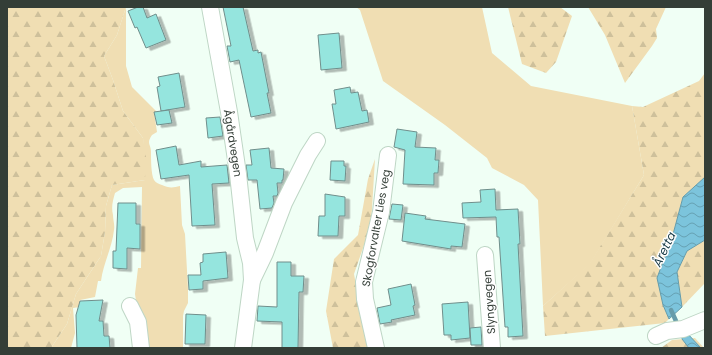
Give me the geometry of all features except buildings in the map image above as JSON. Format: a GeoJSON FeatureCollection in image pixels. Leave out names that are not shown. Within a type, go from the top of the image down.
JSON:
{"type":"FeatureCollection","features":[{"type":"Feature","properties":{"kind":"street","name":"Ågårdvegen"},"geometry":{"type":"LineString","coordinates":[[210,7],[229,112],[245,238],[251,263],[252,280],[243,348]]}},
{"type":"Feature","properties":{"kind":"street","name":"Ågårdvegen"},"geometry":{"type":"LineString","coordinates":[[252,280],[265,253],[284,203],[308,155],[317,141]]}},
{"type":"Feature","properties":{"kind":"street","name":"Skogforvalter Lies veg"},"geometry":{"type":"LineString","coordinates":[[376,348],[365,299],[364,282],[381,212],[388,156]]}},
{"type":"Feature","properties":{"kind":"street","name":"Slyngvegen"},"geometry":{"type":"LineString","coordinates":[[485,255],[492,348]]}},
{"type":"Feature","properties":{"kind":"street"},"geometry":{"type":"LineString","coordinates":[[130,306],[138,322],[141,348]]}},
{"type":"Feature","properties":{"kind":"street"},"geometry":{"type":"LineString","coordinates":[[656,336],[667,331],[683,328],[705,320]]}},
{"type":"Feature","properties":{"kind":"green space"},"geometry":{"type":"Polygon","coordinates":[[[7,7],[126,7],[117,35],[104,56],[123,111],[143,138],[146,157],[145,180],[112,185],[106,206],[105,232],[101,256],[76,294],[67,324],[51,348],[7,348],[7,7]]]}},
{"type":"Feature","properties":{"kind":"green space"},"geometry":{"type":"Polygon","coordinates":[[[126,7],[126,66],[132,87],[157,112],[154,112],[157,132],[152,135],[149,142],[151,149],[153,178],[157,183],[166,187],[180,186],[182,225],[185,234],[188,289],[188,303],[183,316],[183,348],[143,348],[135,294],[138,268],[141,268],[142,187],[123,188],[115,193],[112,206],[114,226],[113,237],[101,281],[98,281],[95,297],[80,300],[80,307],[73,308],[75,333],[71,348],[51,348],[67,324],[76,294],[101,256],[105,232],[106,206],[112,185],[145,180],[143,138],[123,111],[104,56],[117,35],[126,7]]]}},
{"type":"Feature","properties":{"kind":"green space"},"geometry":{"type":"Polygon","coordinates":[[[356,7],[482,7],[492,53],[531,86],[632,106],[644,175],[590,264],[543,306],[538,200],[524,185],[492,168],[487,158],[445,125],[383,81],[360,10],[356,7]]]}},
{"type":"Feature","properties":{"kind":"green space"},"geometry":{"type":"Polygon","coordinates":[[[508,7],[560,7],[572,16],[556,62],[546,73],[522,64],[508,7]]]}},
{"type":"Feature","properties":{"kind":"green space"},"geometry":{"type":"Polygon","coordinates":[[[588,7],[666,7],[656,29],[657,38],[625,83],[605,35],[588,7]]]}},
{"type":"Feature","properties":{"kind":"green space"},"geometry":{"type":"Polygon","coordinates":[[[705,73],[705,177],[683,197],[672,238],[663,305],[669,319],[665,323],[545,336],[543,306],[590,263],[644,175],[632,106],[643,107],[699,81],[705,73]]]}},
{"type":"Feature","properties":{"kind":"green space"},"geometry":{"type":"Polygon","coordinates":[[[375,159],[371,225],[354,274],[368,348],[333,348],[326,311],[334,259],[358,235],[368,179],[375,159]]]}},
{"type":"Feature","properties":{"kind":"green space"},"geometry":{"type":"Polygon","coordinates":[[[705,240],[705,283],[682,307],[677,272],[687,251],[705,240]]]}},
{"type":"Feature","properties":{"kind":"green space"},"geometry":{"type":"Polygon","coordinates":[[[695,338],[704,348],[661,348],[672,340],[695,338]]]}},
{"type":"Feature","properties":{"kind":"water"},"geometry":{"type":"Polygon","coordinates":[[[705,177],[705,240],[687,251],[677,272],[682,307],[669,319],[663,305],[657,278],[672,238],[683,197],[705,177]]]}},
{"type":"Feature","properties":{"kind":"water"},"geometry":{"type":"Polygon","coordinates":[[[686,332],[701,348],[689,348],[682,339],[682,334],[686,332]]]}},
{"type":"Feature","properties":{"kind":"waterway","name":"Åretta"},"geometry":{"type":"LineString","coordinates":[[671,310],[676,321]]}}]}
